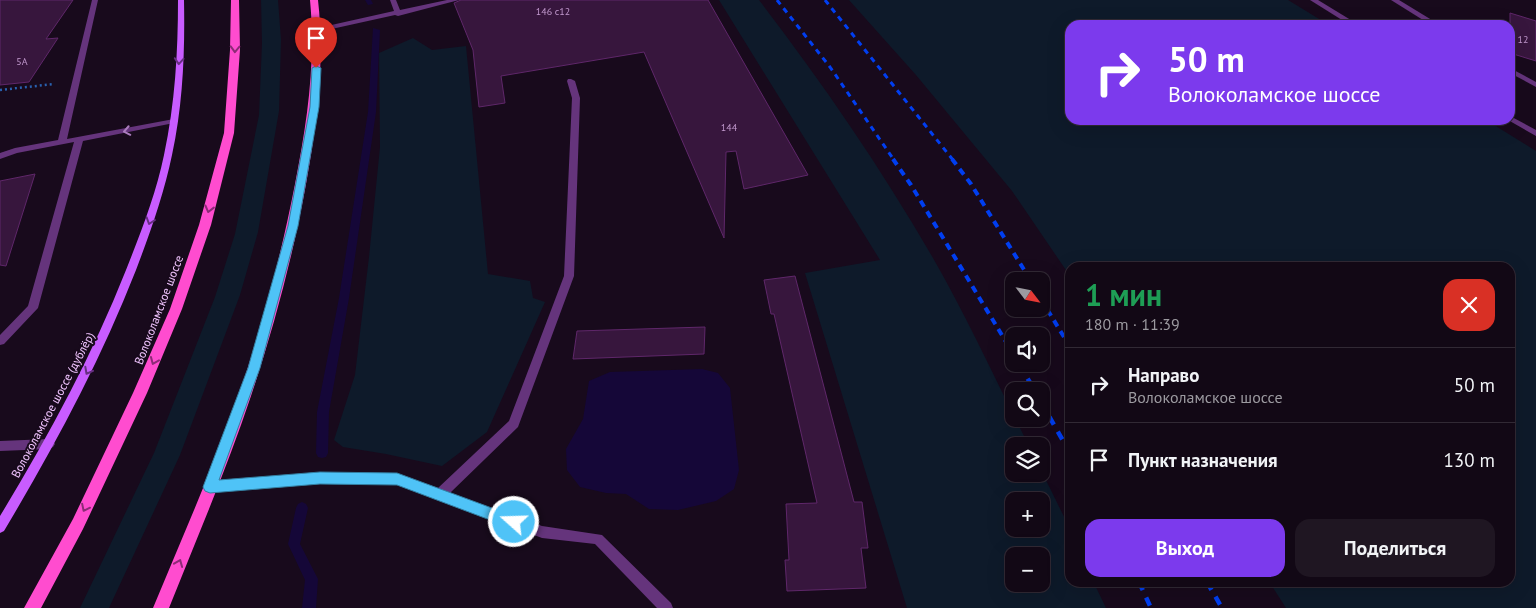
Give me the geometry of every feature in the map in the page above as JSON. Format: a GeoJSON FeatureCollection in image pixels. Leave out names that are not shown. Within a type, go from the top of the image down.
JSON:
{"type":"FeatureCollection","features":[{"type":"Feature","properties":{"kind":"main road","name":"Волоколамское шоссе"},"geometry":{"type":"LineString","coordinates":[[32,608],[78,524],[140,393],[176,309],[202,235],[228,133],[235,50],[235,0]]}},
{"type":"Feature","properties":{"kind":"main road"},"geometry":{"type":"LineString","coordinates":[[161,608],[210,487],[254,368],[293,226],[314,107],[318,30],[314,0]]}},
{"type":"Feature","properties":{"kind":"street"},"geometry":{"type":"LineString","coordinates":[[62,142],[95,0]]}},
{"type":"Feature","properties":{"kind":"street","name":"Волоколамское шоссе (дублёр)"},"geometry":{"type":"LineString","coordinates":[[0,526],[49,444],[95,358],[124,291],[149,224],[165,168],[174,121],[180,56],[181,0]]}},
{"type":"Feature","properties":{"kind":"street"},"geometry":{"type":"LineString","coordinates":[[393,0],[398,14]]}},
{"type":"Feature","properties":{"kind":"street"},"geometry":{"type":"LineString","coordinates":[[318,30],[456,0]]}},
{"type":"Feature","properties":{"kind":"street"},"geometry":{"type":"LineString","coordinates":[[1313,0],[1347,20]]}},
{"type":"Feature","properties":{"kind":"street"},"geometry":{"type":"LineString","coordinates":[[1394,0],[1428,20]]}},
{"type":"Feature","properties":{"kind":"street"},"geometry":{"type":"LineString","coordinates":[[1515,73],[1536,85]]}},
{"type":"Feature","properties":{"kind":"street"},"geometry":{"type":"LineString","coordinates":[[440,494],[514,424],[568,276],[576,98],[571,81]]}},
{"type":"Feature","properties":{"kind":"street"},"geometry":{"type":"LineString","coordinates":[[0,156],[15,151],[174,121]]}},
{"type":"Feature","properties":{"kind":"street"},"geometry":{"type":"LineString","coordinates":[[1515,121],[1536,134]]}},
{"type":"Feature","properties":{"kind":"street"},"geometry":{"type":"LineString","coordinates":[[0,341],[33,308],[79,140]]}},
{"type":"Feature","properties":{"kind":"street"},"geometry":{"type":"LineString","coordinates":[[0,446],[49,444]]}},
{"type":"Feature","properties":{"kind":"street"},"geometry":{"type":"LineString","coordinates":[[210,487],[320,478],[397,479],[542,532],[598,540],[666,608]]}},
{"type":"Feature","properties":{"kind":"path"},"geometry":{"type":"LineString","coordinates":[[0,90],[76,80]]}},
{"type":"Feature","properties":{"kind":"shaded area"},"geometry":{"type":"Polygon","coordinates":[[[261,0],[278,0],[281,40],[279,111],[258,232],[240,295],[180,455],[109,608],[80,608],[154,453],[215,297],[235,234],[259,115],[262,43],[261,0]]]}},
{"type":"Feature","properties":{"kind":"shaded area"},"geometry":{"type":"Polygon","coordinates":[[[719,0],[759,0],[872,158],[933,258],[971,328],[1005,397],[1005,427],[1020,427],[1025,437],[1005,437],[1005,482],[1047,482],[1065,519],[1065,587],[1096,587],[1106,608],[907,608],[805,273],[880,260],[719,0]]]}},
{"type":"Feature","properties":{"kind":"shaded area"},"geometry":{"type":"Polygon","coordinates":[[[849,0],[1288,0],[1321,20],[1065,20],[1065,125],[1494,125],[1536,151],[1536,608],[1286,608],[1273,587],[1515,587],[1515,262],[1065,262],[1065,269],[1012,191],[916,75],[849,0]]]}},
{"type":"Feature","properties":{"kind":"shaded area"},"geometry":{"type":"Polygon","coordinates":[[[413,38],[432,50],[466,46],[488,274],[530,281],[533,298],[545,302],[487,432],[442,466],[343,447],[334,440],[355,375],[369,257],[380,147],[379,53],[413,38]]]}},
{"type":"Feature","properties":{"kind":"shaded area"},"geometry":{"type":"Polygon","coordinates":[[[702,369],[718,373],[730,388],[739,470],[734,489],[716,501],[678,510],[649,509],[626,494],[606,493],[580,487],[567,470],[566,449],[583,419],[589,381],[610,372],[702,369]]]}},
{"type":"Feature","properties":{"kind":"building"},"geometry":{"type":"Polygon","coordinates":[[[0,0],[73,0],[46,39],[58,38],[29,82],[0,85],[0,0]]]}},
{"type":"Feature","properties":{"kind":"building"},"geometry":{"type":"Polygon","coordinates":[[[461,0],[708,0],[808,175],[744,189],[736,151],[726,152],[724,238],[644,52],[501,76],[505,103],[479,107],[473,50],[454,3],[461,0]]]}},
{"type":"Feature","properties":{"kind":"building"},"geometry":{"type":"Polygon","coordinates":[[[1510,13],[1536,21],[1536,61],[1515,55],[1515,20],[1510,20],[1510,13]]]}},
{"type":"Feature","properties":{"kind":"building"},"geometry":{"type":"Polygon","coordinates":[[[35,174],[6,266],[0,265],[0,181],[35,174]]]}},
{"type":"Feature","properties":{"kind":"building"},"geometry":{"type":"Polygon","coordinates":[[[795,276],[854,502],[862,502],[868,548],[861,548],[866,588],[787,591],[785,560],[789,560],[786,504],[817,503],[774,314],[771,314],[764,280],[795,276]]]}},
{"type":"Feature","properties":{"kind":"building"},"geometry":{"type":"Polygon","coordinates":[[[705,327],[704,354],[573,359],[577,331],[705,327]]]}},
{"type":"Feature","properties":{"kind":"waterway"},"geometry":{"type":"LineString","coordinates":[[368,0],[370,4]]}},
{"type":"Feature","properties":{"kind":"waterway"},"geometry":{"type":"LineString","coordinates":[[322,453],[323,412],[344,298],[372,112],[376,30]]}},
{"type":"Feature","properties":{"kind":"waterway"},"geometry":{"type":"LineString","coordinates":[[302,508],[294,544],[312,579],[309,608]]}},
{"type":"Feature","properties":{"kind":"railway"},"geometry":{"type":"LineString","coordinates":[[777,0],[830,67],[894,160]]}},
{"type":"Feature","properties":{"kind":"railway"},"geometry":{"type":"LineString","coordinates":[[825,0],[953,160]]}},
{"type":"Feature","properties":{"kind":"railway"},"geometry":{"type":"LineString","coordinates":[[893,159],[911,185],[1005,340]]}},
{"type":"Feature","properties":{"kind":"railway"},"geometry":{"type":"LineString","coordinates":[[952,159],[971,184],[1025,272]]}},
{"type":"Feature","properties":{"kind":"railway"},"geometry":{"type":"LineString","coordinates":[[1050,314],[1065,339]]}},
{"type":"Feature","properties":{"kind":"railway"},"geometry":{"type":"LineString","coordinates":[[1024,372],[1030,382]]}},
{"type":"Feature","properties":{"kind":"railway"},"geometry":{"type":"LineString","coordinates":[[1050,418],[1065,444]]}},
{"type":"Feature","properties":{"kind":"railway"},"geometry":{"type":"LineString","coordinates":[[1141,587],[1151,608]]}},
{"type":"Feature","properties":{"kind":"railway"},"geometry":{"type":"LineString","coordinates":[[1210,587],[1222,608]]}},
{"type":"Feature","properties":{"kind":"route"},"geometry":{"type":"LineString","coordinates":[[316,68],[314,107],[293,226],[254,368],[210,487],[320,478],[397,479],[514,522]]}}]}
